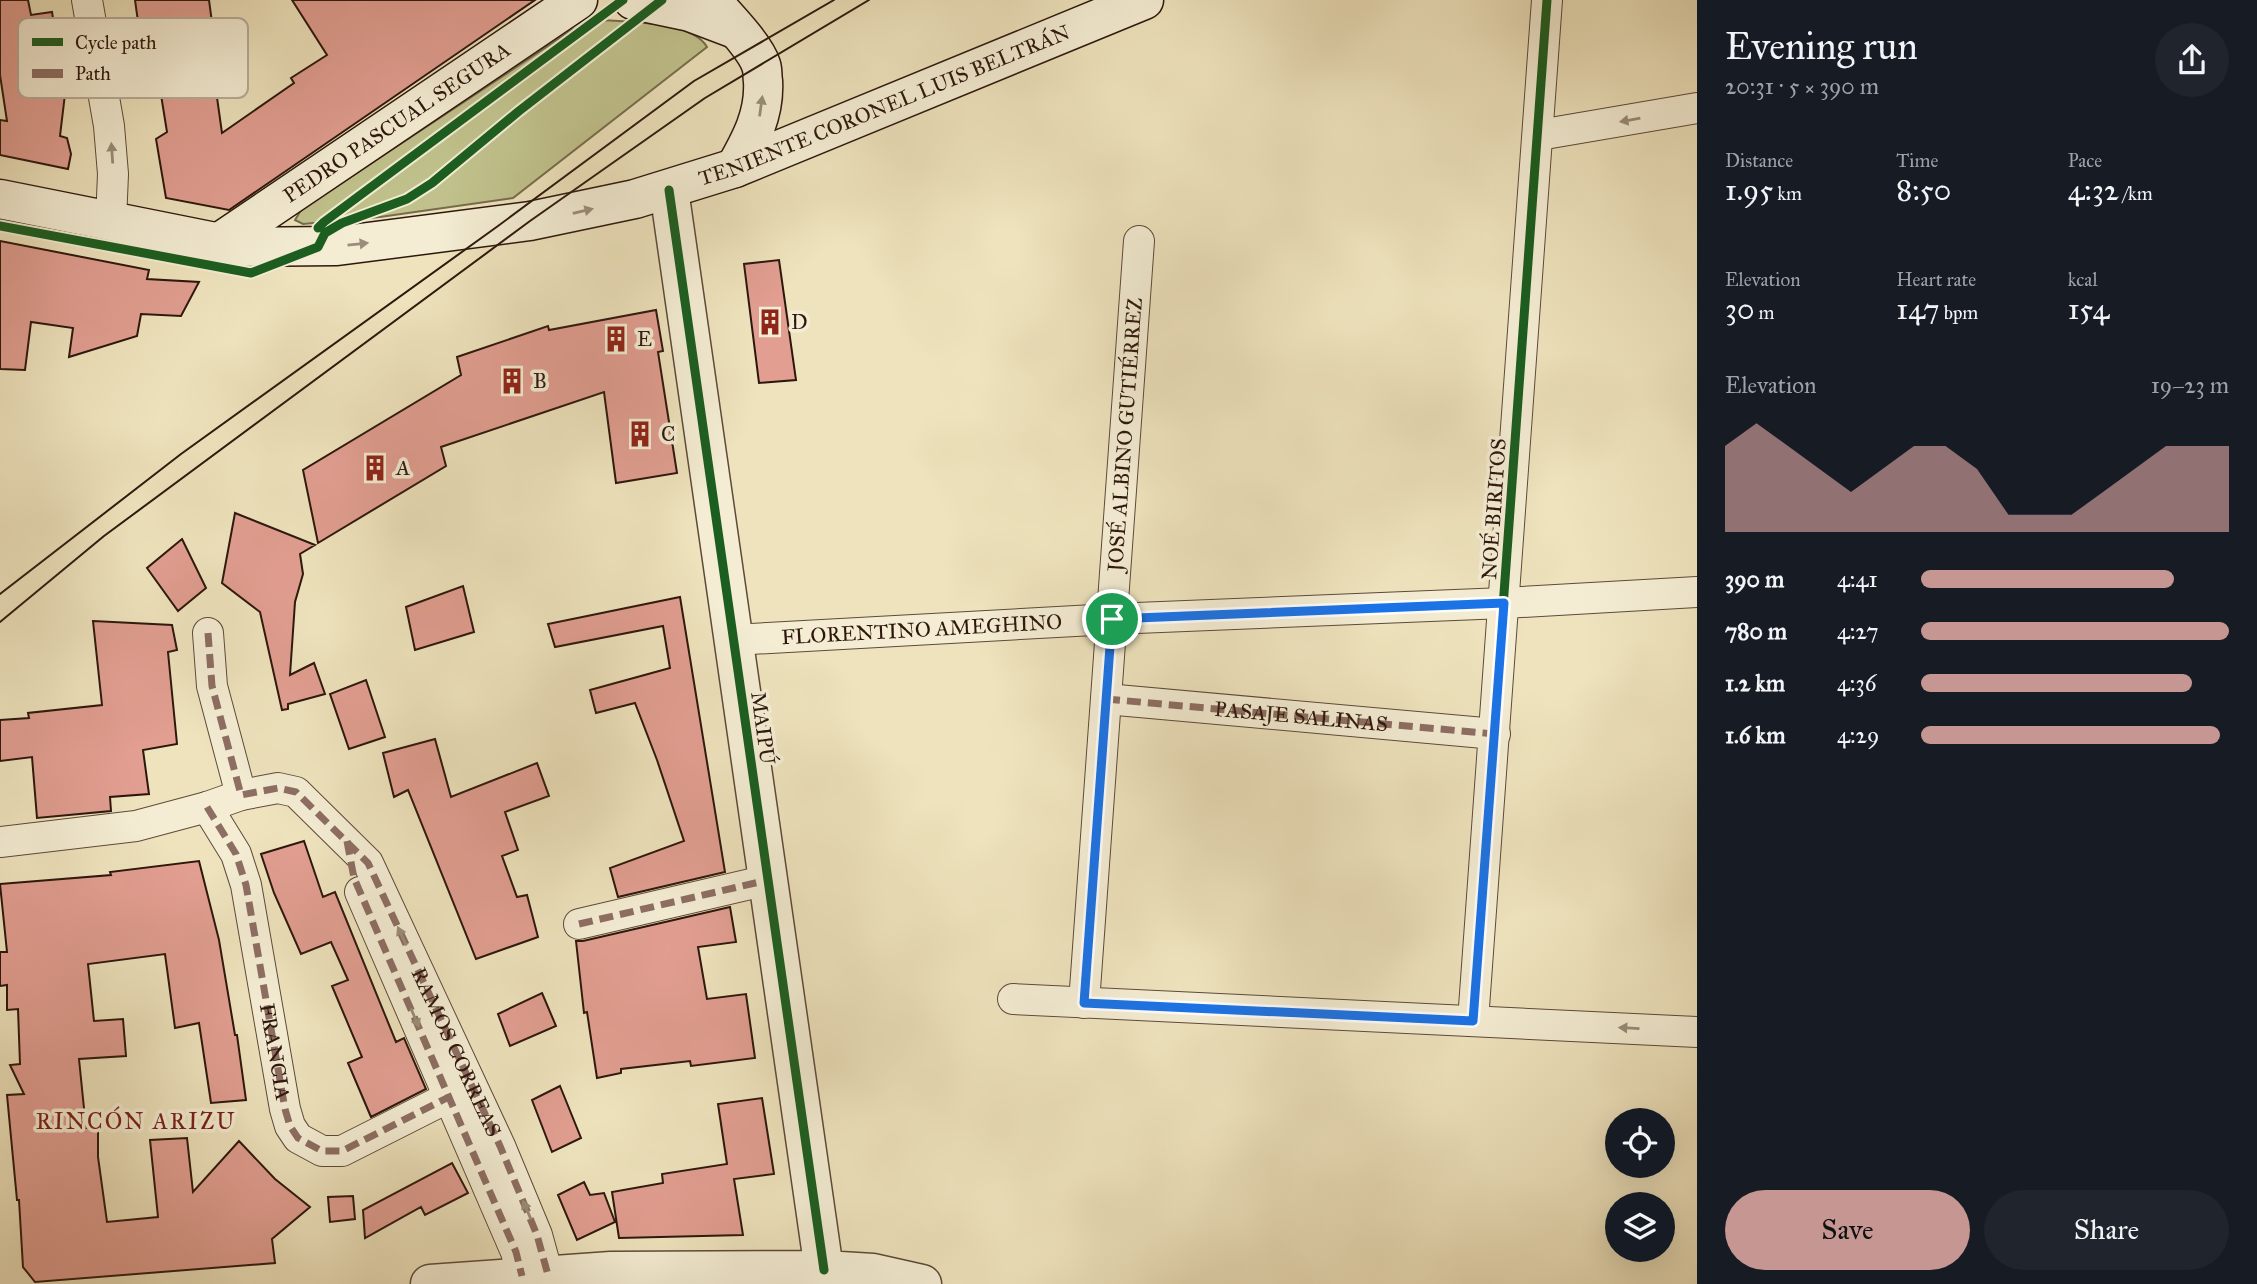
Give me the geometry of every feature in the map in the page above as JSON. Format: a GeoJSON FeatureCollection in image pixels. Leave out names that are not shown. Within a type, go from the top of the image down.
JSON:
{"type":"FeatureCollection","features":[{"type":"Feature","properties":{"kind":"main road","name":"PEDRO PASCUAL SEGURA"},"geometry":{"type":"LineString","coordinates":[[217,244],[578,0]]}},
{"type":"Feature","properties":{"kind":"main road"},"geometry":{"type":"LineString","coordinates":[[632,0],[691,12],[737,30]]}},
{"type":"Feature","properties":{"kind":"main road"},"geometry":{"type":"LineString","coordinates":[[710,0],[737,30],[761,65],[763,92],[759,119],[736,168]]}},
{"type":"Feature","properties":{"kind":"main road","name":"TENIENTE CORONEL LUIS BELTRÁN"},"geometry":{"type":"LineString","coordinates":[[0,199],[240,247],[285,248],[379,242],[566,215],[669,190],[736,168],[1144,0]]}},
{"type":"Feature","properties":{"kind":"main road","name":"MAIPÚ"},"geometry":{"type":"LineString","coordinates":[[669,190],[824,1270]]}},
{"type":"Feature","properties":{"kind":"main road"},"geometry":{"type":"LineString","coordinates":[[430,1284],[539,1279],[611,1271],[824,1270],[873,1273],[922,1284]]}},
{"type":"Feature","properties":{"kind":"street"},"geometry":{"type":"LineString","coordinates":[[87,0],[90,18]]}},
{"type":"Feature","properties":{"kind":"street","name":"NOÉ BIRITOS"},"geometry":{"type":"LineString","coordinates":[[1473,1021],[1547,0]]}},
{"type":"Feature","properties":{"kind":"street"},"geometry":{"type":"LineString","coordinates":[[105,98],[113,174],[111,221]]}},
{"type":"Feature","properties":{"kind":"street"},"geometry":{"type":"LineString","coordinates":[[1538,135],[1697,108]]}},
{"type":"Feature","properties":{"kind":"street","name":"JOSÉ ALBINO GUTIÉRREZ"},"geometry":{"type":"LineString","coordinates":[[1084,1003],[1139,241]]}},
{"type":"Feature","properties":{"kind":"street","name":"FLORENTINO AMEGHINO"},"geometry":{"type":"LineString","coordinates":[[733,640],[1112,619],[1697,592]]}},
{"type":"Feature","properties":{"kind":"street"},"geometry":{"type":"LineString","coordinates":[[208,633],[212,686],[241,795]]}},
{"type":"Feature","properties":{"kind":"street","name":"PASAJE SALINAS"},"geometry":{"type":"LineString","coordinates":[[1107,699],[1495,734]]}},
{"type":"Feature","properties":{"kind":"street","name":"RAMOS CORREAS"},"geometry":{"type":"LineString","coordinates":[[0,842],[136,827],[241,795],[278,788],[296,792],[368,863],[471,1084],[537,1235],[539,1279]]}},
{"type":"Feature","properties":{"kind":"street","name":"FRANCIA"},"geometry":{"type":"LineString","coordinates":[[207,807],[236,854],[246,885],[285,1109],[290,1126],[298,1138],[322,1151],[342,1152],[449,1097]]}},
{"type":"Feature","properties":{"kind":"street","name":"RAMOS CORREAS"},"geometry":{"type":"LineString","coordinates":[[347,841],[354,878],[516,1252],[539,1279]]}},
{"type":"Feature","properties":{"kind":"street"},"geometry":{"type":"LineString","coordinates":[[579,924],[768,880]]}},
{"type":"Feature","properties":{"kind":"street"},"geometry":{"type":"LineString","coordinates":[[1013,999],[1697,1032]]}},
{"type":"Feature","properties":{"kind":"green space"},"geometry":{"type":"Polygon","coordinates":[[[601,20],[658,24],[674,28],[699,38],[707,47],[513,198],[380,217],[303,224],[295,220],[301,210],[572,30],[601,20]]]}},
{"type":"Feature","properties":{"kind":"building"},"geometry":{"type":"Polygon","coordinates":[[[0,0],[28,0],[31,15],[52,12],[53,18],[18,18],[18,98],[65,98],[60,136],[67,138],[71,154],[68,169],[0,155],[0,120],[7,121],[0,75],[0,0]]]}},
{"type":"Feature","properties":{"kind":"building"},"geometry":{"type":"Polygon","coordinates":[[[135,0],[209,0],[211,18],[138,18],[135,0]]]}},
{"type":"Feature","properties":{"kind":"building"},"geometry":{"type":"Polygon","coordinates":[[[292,0],[535,0],[229,210],[166,198],[156,139],[167,132],[162,98],[217,98],[222,133],[294,83],[291,78],[327,55],[292,0]]]}},
{"type":"Feature","properties":{"kind":"building"},"geometry":{"type":"Polygon","coordinates":[[[0,241],[149,270],[147,279],[199,282],[181,316],[141,314],[137,336],[69,357],[73,328],[31,322],[25,370],[0,369],[0,241]]]}},
{"type":"Feature","properties":{"kind":"building","name":"D"},"geometry":{"type":"Polygon","coordinates":[[[779,260],[796,380],[759,383],[744,264],[779,260]]]}},
{"type":"Feature","properties":{"kind":"building"},"geometry":{"type":"Polygon","coordinates":[[[656,310],[663,351],[658,352],[677,473],[616,483],[604,392],[441,447],[446,466],[318,543],[303,470],[461,375],[457,357],[548,326],[549,330],[656,310]]]}},
{"type":"Feature","properties":{"kind":"building"},"geometry":{"type":"Polygon","coordinates":[[[235,513],[315,545],[300,554],[303,574],[295,602],[290,675],[314,663],[325,694],[288,704],[288,709],[282,710],[260,612],[222,583],[235,513]]]}},
{"type":"Feature","properties":{"kind":"building"},"geometry":{"type":"Polygon","coordinates":[[[182,539],[206,588],[178,611],[147,568],[182,539]]]}},
{"type":"Feature","properties":{"kind":"building"},"geometry":{"type":"Polygon","coordinates":[[[463,586],[474,632],[415,650],[406,607],[463,586]]]}},
{"type":"Feature","properties":{"kind":"building"},"geometry":{"type":"Polygon","coordinates":[[[680,597],[725,872],[618,897],[610,868],[684,841],[635,703],[596,713],[590,690],[670,668],[663,626],[555,647],[548,624],[680,597]]]}},
{"type":"Feature","properties":{"kind":"building"},"geometry":{"type":"Polygon","coordinates":[[[93,621],[172,625],[177,650],[168,652],[177,744],[143,750],[149,794],[110,797],[111,811],[37,818],[32,757],[0,761],[0,720],[29,718],[28,713],[102,705],[93,621]]]}},
{"type":"Feature","properties":{"kind":"building"},"geometry":{"type":"Polygon","coordinates":[[[366,680],[385,737],[349,749],[330,694],[366,680]]]}},
{"type":"Feature","properties":{"kind":"building"},"geometry":{"type":"Polygon","coordinates":[[[435,739],[451,797],[537,763],[549,796],[505,812],[518,850],[502,856],[517,897],[527,895],[538,937],[476,959],[408,790],[394,797],[383,753],[435,739]]]}},
{"type":"Feature","properties":{"kind":"building"},"geometry":{"type":"Polygon","coordinates":[[[304,841],[323,897],[335,892],[396,1042],[404,1038],[426,1089],[371,1117],[348,1063],[362,1057],[332,986],[348,980],[331,942],[301,954],[274,893],[261,854],[304,841]]]}},
{"type":"Feature","properties":{"kind":"building"},"geometry":{"type":"Polygon","coordinates":[[[199,861],[219,940],[246,1100],[211,1103],[199,1023],[175,1028],[165,954],[88,964],[94,1021],[123,1019],[126,1056],[79,1059],[86,1128],[98,1126],[98,1157],[107,1222],[158,1217],[150,1140],[187,1138],[193,1192],[239,1141],[275,1179],[310,1207],[272,1239],[275,1263],[35,1282],[23,1267],[19,1200],[7,1095],[24,1094],[10,1065],[20,1064],[18,1009],[7,1010],[7,985],[0,986],[0,952],[7,952],[0,884],[111,875],[110,872],[199,861]]]}},
{"type":"Feature","properties":{"kind":"building"},"geometry":{"type":"Polygon","coordinates":[[[730,907],[736,942],[698,947],[707,999],[746,994],[755,1058],[691,1066],[690,1061],[621,1069],[621,1073],[597,1078],[587,1012],[584,1013],[576,941],[730,907]]]}},
{"type":"Feature","properties":{"kind":"building"},"geometry":{"type":"Polygon","coordinates":[[[542,993],[556,1026],[510,1046],[498,1014],[542,993]]]}},
{"type":"Feature","properties":{"kind":"building"},"geometry":{"type":"Polygon","coordinates":[[[560,1086],[581,1138],[552,1152],[532,1100],[560,1086]]]}},
{"type":"Feature","properties":{"kind":"building"},"geometry":{"type":"Polygon","coordinates":[[[762,1098],[774,1174],[734,1179],[743,1235],[619,1238],[612,1192],[663,1183],[662,1174],[727,1164],[718,1104],[762,1098]]]}},
{"type":"Feature","properties":{"kind":"building"},"geometry":{"type":"Polygon","coordinates":[[[452,1163],[468,1193],[425,1215],[421,1207],[365,1238],[363,1210],[452,1163]]]}},
{"type":"Feature","properties":{"kind":"building"},"geometry":{"type":"Polygon","coordinates":[[[584,1182],[590,1195],[604,1193],[615,1222],[577,1240],[558,1195],[584,1182]]]}},
{"type":"Feature","properties":{"kind":"building"},"geometry":{"type":"Polygon","coordinates":[[[353,1196],[355,1219],[330,1222],[328,1197],[353,1196]]]}},
{"type":"Feature","properties":{"kind":"tram line"},"geometry":{"type":"LineString","coordinates":[[0,594],[181,454],[694,81],[834,0]]}},
{"type":"Feature","properties":{"kind":"tram line"},"geometry":{"type":"LineString","coordinates":[[0,622],[104,536],[530,221],[705,98],[869,0]]}},
{"type":"Feature","properties":{"kind":"marked path"},"geometry":{"type":"LineString","coordinates":[[208,633],[212,686],[241,795],[278,788],[296,792],[368,863],[500,1146],[537,1235],[548,1275]]}},
{"type":"Feature","properties":{"kind":"marked path"},"geometry":{"type":"LineString","coordinates":[[1106,699],[1495,734]]}},
{"type":"Feature","properties":{"kind":"marked path"},"geometry":{"type":"LineString","coordinates":[[207,807],[236,854],[246,885],[285,1109],[290,1126],[298,1138],[322,1151],[342,1151],[449,1097]]}},
{"type":"Feature","properties":{"kind":"marked path"},"geometry":{"type":"LineString","coordinates":[[347,841],[354,878],[516,1252],[522,1276]]}},
{"type":"Feature","properties":{"kind":"marked path"},"geometry":{"type":"LineString","coordinates":[[579,924],[768,880]]}},
{"type":"Feature","properties":{"kind":"cycle path"},"geometry":{"type":"LineString","coordinates":[[318,228],[623,0]]}},
{"type":"Feature","properties":{"kind":"cycle path"},"geometry":{"type":"LineString","coordinates":[[0,226],[251,273],[318,247],[325,233],[342,223],[407,199],[432,183],[519,111],[662,0]]}},
{"type":"Feature","properties":{"kind":"cycle path"},"geometry":{"type":"LineString","coordinates":[[1473,1021],[1547,0]]}},
{"type":"Feature","properties":{"kind":"cycle path"},"geometry":{"type":"LineString","coordinates":[[669,190],[824,1270]]}},
{"type":"Feature","properties":{"kind":"place","name":"D"},"geometry":{"type":"Point","coordinates":[770,322]}},
{"type":"Feature","properties":{"kind":"place","name":"E"},"geometry":{"type":"Point","coordinates":[616,339]}},
{"type":"Feature","properties":{"kind":"place","name":"B"},"geometry":{"type":"Point","coordinates":[512,381]}},
{"type":"Feature","properties":{"kind":"place","name":"C"},"geometry":{"type":"Point","coordinates":[640,434]}},
{"type":"Feature","properties":{"kind":"place","name":"A"},"geometry":{"type":"Point","coordinates":[375,468]}},
{"type":"Feature","properties":{"kind":"district","name":"RINCÓN ARIZU"},"geometry":{"type":"Point","coordinates":[136,1121]}},
{"type":"Feature","properties":{"kind":"route"},"geometry":{"type":"LineString","coordinates":[[1504,603],[1473,1021],[1084,1003],[1112,619],[1504,603]]}}]}
